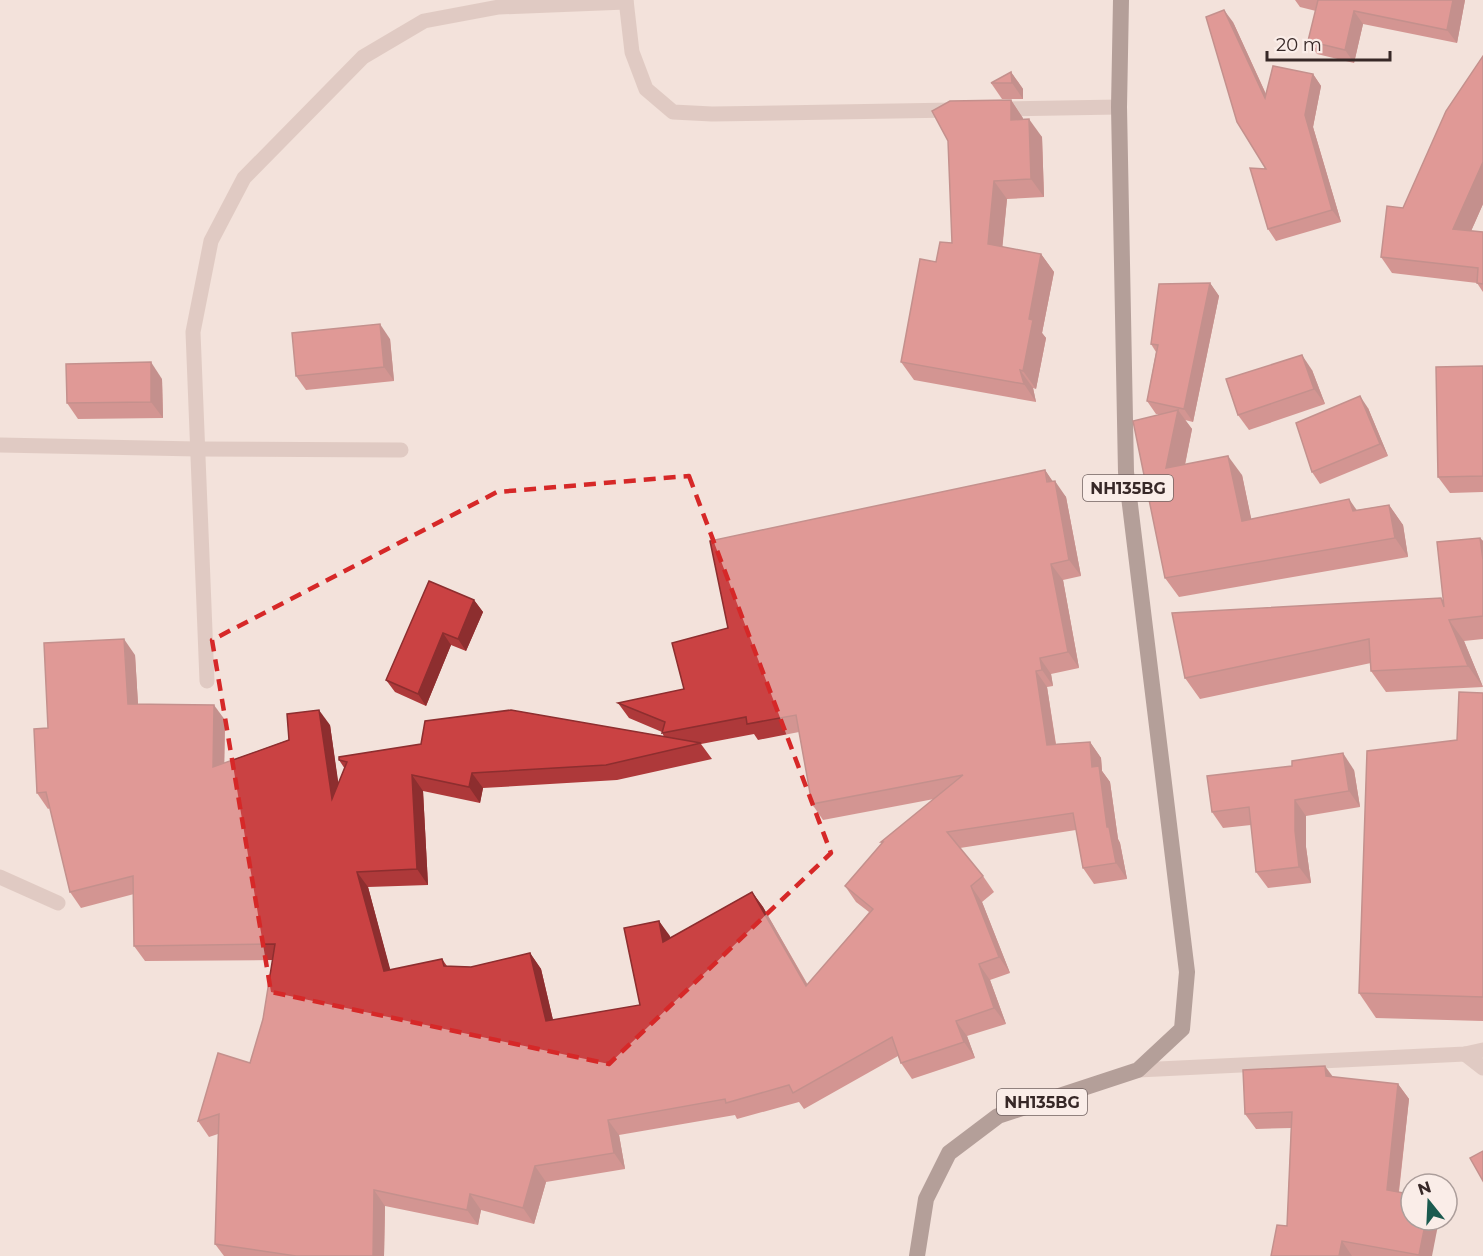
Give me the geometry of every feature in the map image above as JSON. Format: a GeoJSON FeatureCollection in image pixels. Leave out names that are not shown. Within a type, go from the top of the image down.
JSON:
{"type":"FeatureCollection","features":[{"type":"Feature","properties":{"kind":"highway","name":"NH135BG"},"geometry":{"type":"LineString","coordinates":[[917,1256],[926,1199],[949,1153],[999,1116],[1138,1070],[1182,1029],[1186,972],[1126,472],[1119,107],[1121,0]]}},
{"type":"Feature","properties":{"kind":"street"},"geometry":{"type":"LineString","coordinates":[[207,681],[193,332],[211,241],[244,178],[363,57],[424,21],[499,7],[626,1],[632,52],[646,89],[673,112],[712,114],[1119,107]]}},
{"type":"Feature","properties":{"kind":"street"},"geometry":{"type":"LineString","coordinates":[[0,445],[401,450]]}},
{"type":"Feature","properties":{"kind":"street"},"geometry":{"type":"LineString","coordinates":[[0,877],[58,903]]}},
{"type":"Feature","properties":{"kind":"street"},"geometry":{"type":"LineString","coordinates":[[1138,1070],[1465,1054],[1483,1050]]}},
{"type":"Feature","properties":{"kind":"street"},"geometry":{"type":"LineString","coordinates":[[1465,1054],[1483,1068]]}},
{"type":"Feature","properties":{"kind":"highlighted area"},"geometry":{"type":"Polygon","coordinates":[[[689,476],[831,853],[609,1064],[271,992],[212,640],[497,492],[689,476]]]}},
{"type":"Feature","properties":{"kind":"building"},"geometry":{"type":"Polygon","coordinates":[[[1318,0],[1453,0],[1447,30],[1354,11],[1345,50],[1308,41],[1318,0]]]}},
{"type":"Feature","properties":{"kind":"building"},"geometry":{"type":"Polygon","coordinates":[[[1224,10],[1265,98],[1273,66],[1313,74],[1305,115],[1332,210],[1268,229],[1250,168],[1266,169],[1237,122],[1206,17],[1224,10]]]}},
{"type":"Feature","properties":{"kind":"building"},"geometry":{"type":"Polygon","coordinates":[[[1483,56],[1483,162],[1453,229],[1483,232],[1483,284],[1477,283],[1478,268],[1381,257],[1387,206],[1403,208],[1446,111],[1483,56]]]}},
{"type":"Feature","properties":{"kind":"building"},"geometry":{"type":"Polygon","coordinates":[[[1011,72],[1012,83],[991,83],[1011,72]]]}},
{"type":"Feature","properties":{"kind":"building"},"geometry":{"type":"Polygon","coordinates":[[[1011,100],[1011,120],[1029,119],[1031,179],[994,181],[988,244],[1041,254],[1029,319],[1033,320],[1023,371],[1020,370],[1024,384],[901,362],[920,259],[936,262],[940,242],[952,243],[948,141],[932,111],[950,101],[1011,100]]]}},
{"type":"Feature","properties":{"kind":"building"},"geometry":{"type":"Polygon","coordinates":[[[1210,283],[1184,409],[1147,401],[1158,345],[1151,344],[1159,284],[1210,283]]]}},
{"type":"Feature","properties":{"kind":"building"},"geometry":{"type":"Polygon","coordinates":[[[380,324],[384,367],[296,376],[292,333],[380,324]]]}},
{"type":"Feature","properties":{"kind":"building"},"geometry":{"type":"Polygon","coordinates":[[[1302,355],[1314,389],[1238,415],[1226,379],[1302,355]]]}},
{"type":"Feature","properties":{"kind":"building"},"geometry":{"type":"Polygon","coordinates":[[[151,362],[151,402],[67,403],[66,364],[151,362]]]}},
{"type":"Feature","properties":{"kind":"building"},"geometry":{"type":"Polygon","coordinates":[[[1483,366],[1483,476],[1438,477],[1436,367],[1483,366]]]}},
{"type":"Feature","properties":{"kind":"building"},"geometry":{"type":"Polygon","coordinates":[[[1360,396],[1380,444],[1312,472],[1296,423],[1360,396]]]}},
{"type":"Feature","properties":{"kind":"building"},"geometry":{"type":"Polygon","coordinates":[[[1178,410],[1166,468],[1228,456],[1242,521],[1349,499],[1353,511],[1389,505],[1395,538],[1165,578],[1133,421],[1178,410]]]}},
{"type":"Feature","properties":{"kind":"building"},"geometry":{"type":"Polygon","coordinates":[[[1045,470],[1047,482],[1055,481],[1069,560],[1051,564],[1068,652],[1040,658],[1042,670],[1036,671],[1047,745],[1090,742],[1092,767],[1099,766],[1107,827],[1109,827],[1116,863],[1083,868],[1073,813],[947,832],[983,876],[971,886],[999,957],[979,964],[994,1008],[956,1021],[964,1042],[901,1063],[892,1037],[793,1093],[789,1085],[726,1103],[725,1099],[608,1120],[614,1153],[535,1166],[523,1208],[470,1194],[467,1210],[374,1190],[373,1256],[296,1256],[215,1244],[219,1114],[198,1121],[218,1053],[250,1063],[263,1019],[275,944],[134,946],[133,876],[70,892],[46,792],[37,793],[34,729],[48,728],[44,643],[124,639],[128,704],[214,705],[213,767],[289,740],[287,714],[319,710],[332,799],[347,762],[339,760],[339,757],[421,744],[425,721],[511,710],[701,743],[606,765],[472,773],[469,787],[412,775],[417,869],[357,872],[384,971],[442,959],[444,966],[471,967],[530,953],[546,1021],[640,1005],[624,928],[659,921],[663,942],[752,892],[806,986],[873,909],[845,886],[883,842],[881,842],[963,775],[812,804],[796,715],[747,724],[746,717],[662,733],[665,722],[618,703],[684,689],[672,643],[728,628],[710,541],[1045,470]]]}},
{"type":"Feature","properties":{"kind":"building"},"geometry":{"type":"Polygon","coordinates":[[[1480,538],[1483,560],[1483,616],[1449,620],[1468,666],[1371,671],[1369,639],[1185,678],[1172,613],[1441,598],[1444,607],[1437,542],[1480,538]]]}},
{"type":"Feature","properties":{"kind":"building"},"geometry":{"type":"Polygon","coordinates":[[[429,581],[474,600],[458,639],[443,633],[418,694],[386,680],[429,581]]]}},
{"type":"Feature","properties":{"kind":"building"},"geometry":{"type":"Polygon","coordinates":[[[1459,692],[1483,693],[1483,997],[1359,993],[1367,751],[1457,740],[1459,692]]]}},
{"type":"Feature","properties":{"kind":"building"},"geometry":{"type":"Polygon","coordinates":[[[1343,753],[1349,791],[1295,800],[1295,831],[1299,867],[1256,872],[1249,807],[1212,812],[1207,776],[1292,766],[1292,761],[1343,753]]]}},
{"type":"Feature","properties":{"kind":"building"},"geometry":{"type":"Polygon","coordinates":[[[1325,1066],[1326,1076],[1398,1084],[1387,1190],[1399,1192],[1399,1232],[1424,1232],[1419,1255],[1342,1241],[1339,1256],[1271,1256],[1277,1225],[1287,1226],[1292,1112],[1245,1114],[1243,1070],[1325,1066]]]}},
{"type":"Feature","properties":{"kind":"building"},"geometry":{"type":"Polygon","coordinates":[[[1483,1151],[1483,1181],[1470,1158],[1483,1151]]]}}]}
